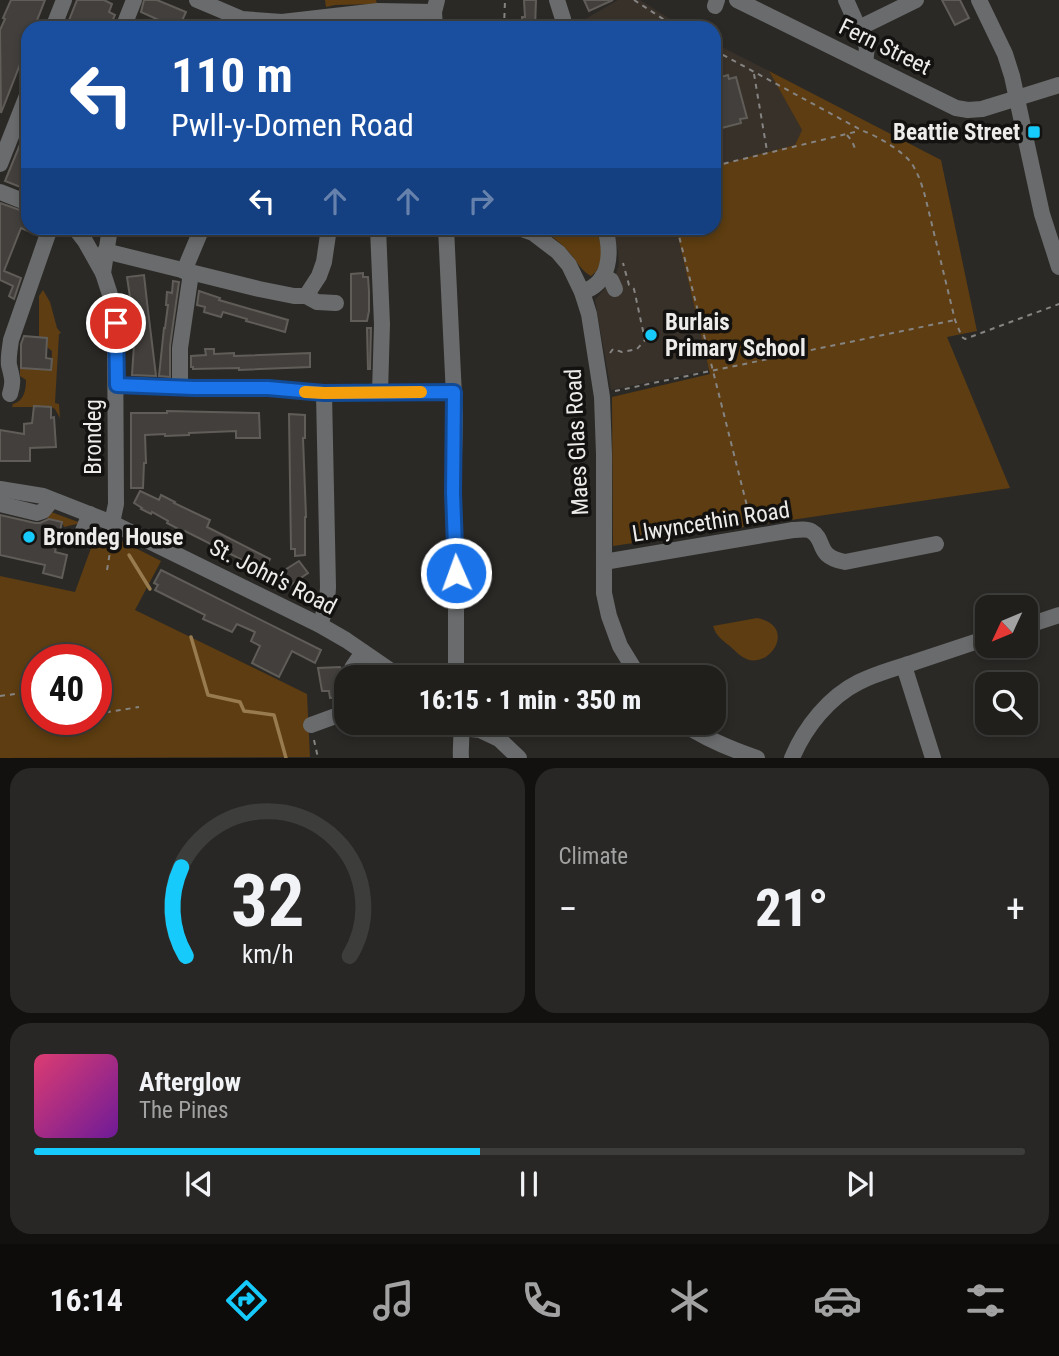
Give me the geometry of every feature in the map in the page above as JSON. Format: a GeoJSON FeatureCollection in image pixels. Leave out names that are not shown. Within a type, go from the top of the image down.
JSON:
{"type":"FeatureCollection","features":[{"type":"Feature","properties":{"kind":"street"},"geometry":{"type":"LineString","coordinates":[[56,21],[64,0]]}},
{"type":"Feature","properties":{"kind":"street"},"geometry":{"type":"LineString","coordinates":[[126,21],[134,0]]}},
{"type":"Feature","properties":{"kind":"street"},"geometry":{"type":"LineString","coordinates":[[197,0],[233,21]]}},
{"type":"Feature","properties":{"kind":"street"},"geometry":{"type":"LineString","coordinates":[[557,0],[563,21]]}},
{"type":"Feature","properties":{"kind":"street","name":"Fern Street"},"geometry":{"type":"LineString","coordinates":[[737,0],[956,107],[982,109],[1017,98]]}},
{"type":"Feature","properties":{"kind":"street"},"geometry":{"type":"LineString","coordinates":[[846,0],[867,47],[865,63]]}},
{"type":"Feature","properties":{"kind":"street"},"geometry":{"type":"LineString","coordinates":[[859,28],[916,0]]}},
{"type":"Feature","properties":{"kind":"street"},"geometry":{"type":"LineString","coordinates":[[979,0],[1005,54],[1012,76],[1042,214],[1056,248],[1059,267]]}},
{"type":"Feature","properties":{"kind":"street"},"geometry":{"type":"LineString","coordinates":[[332,21],[378,11],[435,13]]}},
{"type":"Feature","properties":{"kind":"street"},"geometry":{"type":"LineString","coordinates":[[1017,98],[1059,85]]}},
{"type":"Feature","properties":{"kind":"street"},"geometry":{"type":"LineString","coordinates":[[0,164],[21,111]]}},
{"type":"Feature","properties":{"kind":"street"},"geometry":{"type":"LineString","coordinates":[[0,192],[21,200]]}},
{"type":"Feature","properties":{"kind":"street"},"geometry":{"type":"LineString","coordinates":[[10,394],[13,382],[9,367],[11,340],[48,235]]}},
{"type":"Feature","properties":{"kind":"street"},"geometry":{"type":"LineString","coordinates":[[80,235],[103,273]]}},
{"type":"Feature","properties":{"kind":"street","name":"Brondeg"},"geometry":{"type":"LineString","coordinates":[[108,235],[103,273],[116,323],[117,385],[116,504],[112,523]]}},
{"type":"Feature","properties":{"kind":"street"},"geometry":{"type":"LineString","coordinates":[[180,388],[180,348],[188,272],[200,235]]}},
{"type":"Feature","properties":{"kind":"street"},"geometry":{"type":"LineString","coordinates":[[306,296],[319,276],[328,235]]}},
{"type":"Feature","properties":{"kind":"street"},"geometry":{"type":"LineString","coordinates":[[378,235],[382,324],[380,393]]}},
{"type":"Feature","properties":{"kind":"street"},"geometry":{"type":"LineString","coordinates":[[446,235],[454,392],[456,665]]}},
{"type":"Feature","properties":{"kind":"street","name":"Maes Glas Road"},"geometry":{"type":"LineString","coordinates":[[535,235],[558,252],[569,265],[589,314],[602,397],[604,593],[620,646],[632,665]]}},
{"type":"Feature","properties":{"kind":"street"},"geometry":{"type":"LineString","coordinates":[[582,292],[589,289],[606,272],[609,258],[607,235]]}},
{"type":"Feature","properties":{"kind":"street"},"geometry":{"type":"LineString","coordinates":[[105,251],[294,296],[306,296],[317,302],[336,303]]}},
{"type":"Feature","properties":{"kind":"street"},"geometry":{"type":"LineString","coordinates":[[603,277],[611,280],[615,289]]}},
{"type":"Feature","properties":{"kind":"street"},"geometry":{"type":"LineString","coordinates":[[117,385],[268,388],[324,393],[454,392]]}},
{"type":"Feature","properties":{"kind":"street"},"geometry":{"type":"LineString","coordinates":[[320,625],[327,603],[328,587],[324,393]]}},
{"type":"Feature","properties":{"kind":"street","name":"St. John's Road"},"geometry":{"type":"LineString","coordinates":[[0,489],[43,496],[112,523],[320,625],[382,665]]}},
{"type":"Feature","properties":{"kind":"street"},"geometry":{"type":"LineString","coordinates":[[0,504],[37,513],[52,500]]}},
{"type":"Feature","properties":{"kind":"street"},"geometry":{"type":"LineString","coordinates":[[79,540],[89,514]]}},
{"type":"Feature","properties":{"kind":"street","name":"Llwyncethin Road"},"geometry":{"type":"LineString","coordinates":[[604,562],[793,530],[807,530],[816,536],[824,552],[833,560],[845,562],[936,544]]}},
{"type":"Feature","properties":{"kind":"street"},"geometry":{"type":"LineString","coordinates":[[1038,622],[1059,615]]}},
{"type":"Feature","properties":{"kind":"street"},"geometry":{"type":"LineString","coordinates":[[792,758],[812,723],[830,703],[856,684],[877,674],[975,642]]}},
{"type":"Feature","properties":{"kind":"street"},"geometry":{"type":"LineString","coordinates":[[354,665],[363,652]]}},
{"type":"Feature","properties":{"kind":"street"},"geometry":{"type":"LineString","coordinates":[[904,666],[933,758]]}},
{"type":"Feature","properties":{"kind":"street"},"geometry":{"type":"LineString","coordinates":[[311,725],[334,717]]}},
{"type":"Feature","properties":{"kind":"street"},"geometry":{"type":"LineString","coordinates":[[461,735],[461,758]]}},
{"type":"Feature","properties":{"kind":"street"},"geometry":{"type":"LineString","coordinates":[[491,735],[499,739],[519,758]]}},
{"type":"Feature","properties":{"kind":"street"},"geometry":{"type":"LineString","coordinates":[[701,735],[757,758]]}},
{"type":"Feature","properties":{"kind":"path"},"geometry":{"type":"LineString","coordinates":[[504,21],[505,0]]}},
{"type":"Feature","properties":{"kind":"path"},"geometry":{"type":"LineString","coordinates":[[634,0],[666,21]]}},
{"type":"Feature","properties":{"kind":"path"},"geometry":{"type":"LineString","coordinates":[[721,54],[861,130],[877,136],[911,162],[926,200],[955,320],[965,339],[1059,304]]}},
{"type":"Feature","properties":{"kind":"path"},"geometry":{"type":"LineString","coordinates":[[753,71],[768,152]]}},
{"type":"Feature","properties":{"kind":"path"},"geometry":{"type":"LineString","coordinates":[[721,164],[861,130]]}},
{"type":"Feature","properties":{"kind":"path"},"geometry":{"type":"LineString","coordinates":[[846,134],[856,150]]}},
{"type":"Feature","properties":{"kind":"path"},"geometry":{"type":"LineString","coordinates":[[679,235],[754,537]]}},
{"type":"Feature","properties":{"kind":"path"},"geometry":{"type":"LineString","coordinates":[[609,357],[613,349],[631,352],[645,340],[634,289],[629,285],[622,262]]}},
{"type":"Feature","properties":{"kind":"path"},"geometry":{"type":"LineString","coordinates":[[614,388],[614,391],[955,320]]}},
{"type":"Feature","properties":{"kind":"path"},"geometry":{"type":"LineString","coordinates":[[107,570],[112,549],[112,523]]}},
{"type":"Feature","properties":{"kind":"path"},"geometry":{"type":"LineString","coordinates":[[0,696],[21,693]]}},
{"type":"Feature","properties":{"kind":"path"},"geometry":{"type":"LineString","coordinates":[[112,711],[139,707]]}},
{"type":"Feature","properties":{"kind":"path"},"geometry":{"type":"LineString","coordinates":[[311,725],[318,758]]}},
{"type":"Feature","properties":{"kind":"shaded area"},"geometry":{"type":"Polygon","coordinates":[[[325,0],[376,0],[377,4],[326,7],[325,0]]]}},
{"type":"Feature","properties":{"kind":"shaded area"},"geometry":{"type":"Polygon","coordinates":[[[618,0],[640,0],[673,21],[582,21],[618,0]]]}},
{"type":"Feature","properties":{"kind":"shaded area"},"geometry":{"type":"Polygon","coordinates":[[[721,47],[769,71],[802,130],[795,145],[721,164],[721,47]]]}},
{"type":"Feature","properties":{"kind":"shaded area"},"geometry":{"type":"Polygon","coordinates":[[[769,71],[941,160],[977,331],[947,337],[1010,488],[613,546],[612,397],[710,374],[678,235],[721,235],[721,164],[795,145],[802,130],[769,71]]]}},
{"type":"Feature","properties":{"kind":"shaded area"},"geometry":{"type":"Polygon","coordinates":[[[550,235],[598,235],[601,260],[596,271],[591,276],[587,273],[550,235]]]}},
{"type":"Feature","properties":{"kind":"shaded area","name":"Burlais Primary School"},"geometry":{"type":"Polygon","coordinates":[[[614,235],[678,235],[709,370],[611,390],[595,300],[615,277],[619,264],[614,235]]]}},
{"type":"Feature","properties":{"kind":"shaded area"},"geometry":{"type":"Polygon","coordinates":[[[43,290],[61,333],[55,403],[59,404],[60,418],[51,407],[12,407],[25,391],[26,380],[20,376],[20,368],[51,370],[52,351],[47,347],[47,338],[39,337],[39,296],[43,290]]]}},
{"type":"Feature","properties":{"kind":"shaded area"},"geometry":{"type":"Polygon","coordinates":[[[51,512],[81,523],[64,527],[62,522],[47,519],[51,512]]]}},
{"type":"Feature","properties":{"kind":"shaded area"},"geometry":{"type":"Polygon","coordinates":[[[98,529],[161,561],[135,610],[307,694],[310,757],[0,758],[0,576],[75,592],[98,529]]]}},
{"type":"Feature","properties":{"kind":"shaded area"},"geometry":{"type":"Polygon","coordinates":[[[757,618],[769,622],[778,636],[773,651],[758,660],[749,660],[739,655],[720,638],[713,626],[757,618]]]}},
{"type":"Feature","properties":{"kind":"building"},"geometry":{"type":"Polygon","coordinates":[[[11,0],[45,0],[37,21],[21,21],[21,62],[1,113],[0,30],[5,19],[3,18],[11,0]]]}},
{"type":"Feature","properties":{"kind":"building"},"geometry":{"type":"Polygon","coordinates":[[[77,0],[104,0],[112,4],[109,12],[115,15],[112,21],[69,21],[77,0]]]}},
{"type":"Feature","properties":{"kind":"building"},"geometry":{"type":"Polygon","coordinates":[[[144,0],[157,0],[186,12],[182,21],[161,21],[141,12],[144,0]]]}},
{"type":"Feature","properties":{"kind":"building"},"geometry":{"type":"Polygon","coordinates":[[[524,0],[536,0],[535,21],[522,21],[522,17],[525,17],[524,0]]]}},
{"type":"Feature","properties":{"kind":"building"},"geometry":{"type":"Polygon","coordinates":[[[584,0],[613,0],[589,11],[584,0]]]}},
{"type":"Feature","properties":{"kind":"building"},"geometry":{"type":"Polygon","coordinates":[[[942,0],[960,0],[969,18],[955,25],[942,0]]]}},
{"type":"Feature","properties":{"kind":"building"},"geometry":{"type":"Polygon","coordinates":[[[721,77],[736,77],[747,118],[740,119],[741,123],[721,128],[721,77]]]}},
{"type":"Feature","properties":{"kind":"building"},"geometry":{"type":"Polygon","coordinates":[[[21,142],[21,187],[5,181],[21,142]]]}},
{"type":"Feature","properties":{"kind":"building"},"geometry":{"type":"Polygon","coordinates":[[[0,203],[21,210],[21,228],[4,271],[21,278],[14,299],[9,296],[13,286],[0,280],[0,203]]]}},
{"type":"Feature","properties":{"kind":"building"},"geometry":{"type":"Polygon","coordinates":[[[363,273],[363,277],[368,277],[367,321],[351,321],[351,274],[363,273]]]}},
{"type":"Feature","properties":{"kind":"building"},"geometry":{"type":"Polygon","coordinates":[[[144,275],[156,376],[132,375],[135,330],[127,277],[144,275]]]}},
{"type":"Feature","properties":{"kind":"building"},"geometry":{"type":"Polygon","coordinates":[[[173,281],[179,282],[170,346],[170,377],[159,376],[168,305],[167,292],[172,293],[173,281]]]}},
{"type":"Feature","properties":{"kind":"building"},"geometry":{"type":"Polygon","coordinates":[[[199,291],[220,298],[219,300],[288,320],[285,332],[223,312],[221,317],[204,312],[205,307],[197,305],[199,291]]]}},
{"type":"Feature","properties":{"kind":"building"},"geometry":{"type":"Polygon","coordinates":[[[367,328],[371,328],[370,369],[368,369],[367,328]]]}},
{"type":"Feature","properties":{"kind":"building"},"geometry":{"type":"Polygon","coordinates":[[[24,336],[47,338],[46,358],[52,359],[51,370],[21,368],[21,344],[24,336]]]}},
{"type":"Feature","properties":{"kind":"building"},"geometry":{"type":"Polygon","coordinates":[[[205,349],[214,349],[214,354],[234,353],[234,356],[310,353],[310,367],[193,369],[191,356],[206,355],[205,349]]]}},
{"type":"Feature","properties":{"kind":"building"},"geometry":{"type":"Polygon","coordinates":[[[34,406],[51,407],[56,447],[30,448],[30,461],[0,461],[0,430],[24,434],[24,424],[32,423],[34,406]]]}},
{"type":"Feature","properties":{"kind":"building"},"geometry":{"type":"Polygon","coordinates":[[[131,413],[259,413],[260,438],[236,438],[236,431],[145,435],[143,488],[131,488],[131,413]]]}},
{"type":"Feature","properties":{"kind":"building"},"geometry":{"type":"Polygon","coordinates":[[[289,414],[305,415],[305,555],[295,556],[295,549],[291,549],[289,414]]]}},
{"type":"Feature","properties":{"kind":"building"},"geometry":{"type":"Polygon","coordinates":[[[140,491],[159,500],[161,495],[210,520],[207,527],[270,559],[264,571],[184,532],[152,512],[151,514],[141,509],[134,503],[140,491]]]}},
{"type":"Feature","properties":{"kind":"building","name":"Brondeg House"},"geometry":{"type":"Polygon","coordinates":[[[0,515],[35,523],[49,519],[62,522],[55,552],[67,555],[62,578],[43,573],[45,565],[0,555],[0,515]]]}},
{"type":"Feature","properties":{"kind":"building"},"geometry":{"type":"Polygon","coordinates":[[[299,561],[308,573],[289,586],[280,573],[299,561]]]}},
{"type":"Feature","properties":{"kind":"building"},"geometry":{"type":"Polygon","coordinates":[[[161,570],[321,650],[315,663],[292,651],[279,677],[252,663],[260,646],[251,641],[255,632],[237,624],[232,632],[203,619],[205,615],[155,590],[158,585],[154,583],[161,570]]]}},
{"type":"Feature","properties":{"kind":"building"},"geometry":{"type":"Polygon","coordinates":[[[334,667],[334,698],[330,698],[329,691],[322,691],[318,668],[334,667]]]}},
{"type":"Feature","properties":{"kind":"waterway"},"geometry":{"type":"LineString","coordinates":[[129,555],[150,589]]}},
{"type":"Feature","properties":{"kind":"waterway"},"geometry":{"type":"LineString","coordinates":[[191,637],[208,695],[240,702],[244,711],[274,715],[286,758]]}},
{"type":"Feature","properties":{"kind":"slow traffic"},"geometry":{"type":"LineString","coordinates":[[305,392],[421,392]]}},
{"type":"Feature","properties":{"kind":"place","name":"Beattie Street"},"geometry":{"type":"Point","coordinates":[1034,132]}},
{"type":"Feature","properties":{"kind":"place","name":"Burlais Primary School"},"geometry":{"type":"Point","coordinates":[651,335]}},
{"type":"Feature","properties":{"kind":"place","name":"Brondeg House"},"geometry":{"type":"Point","coordinates":[29,537]}},
{"type":"Feature","properties":{"kind":"route"},"geometry":{"type":"LineString","coordinates":[[116,323],[117,385],[268,388],[324,393],[454,392],[453,493],[456,573]]}}]}
